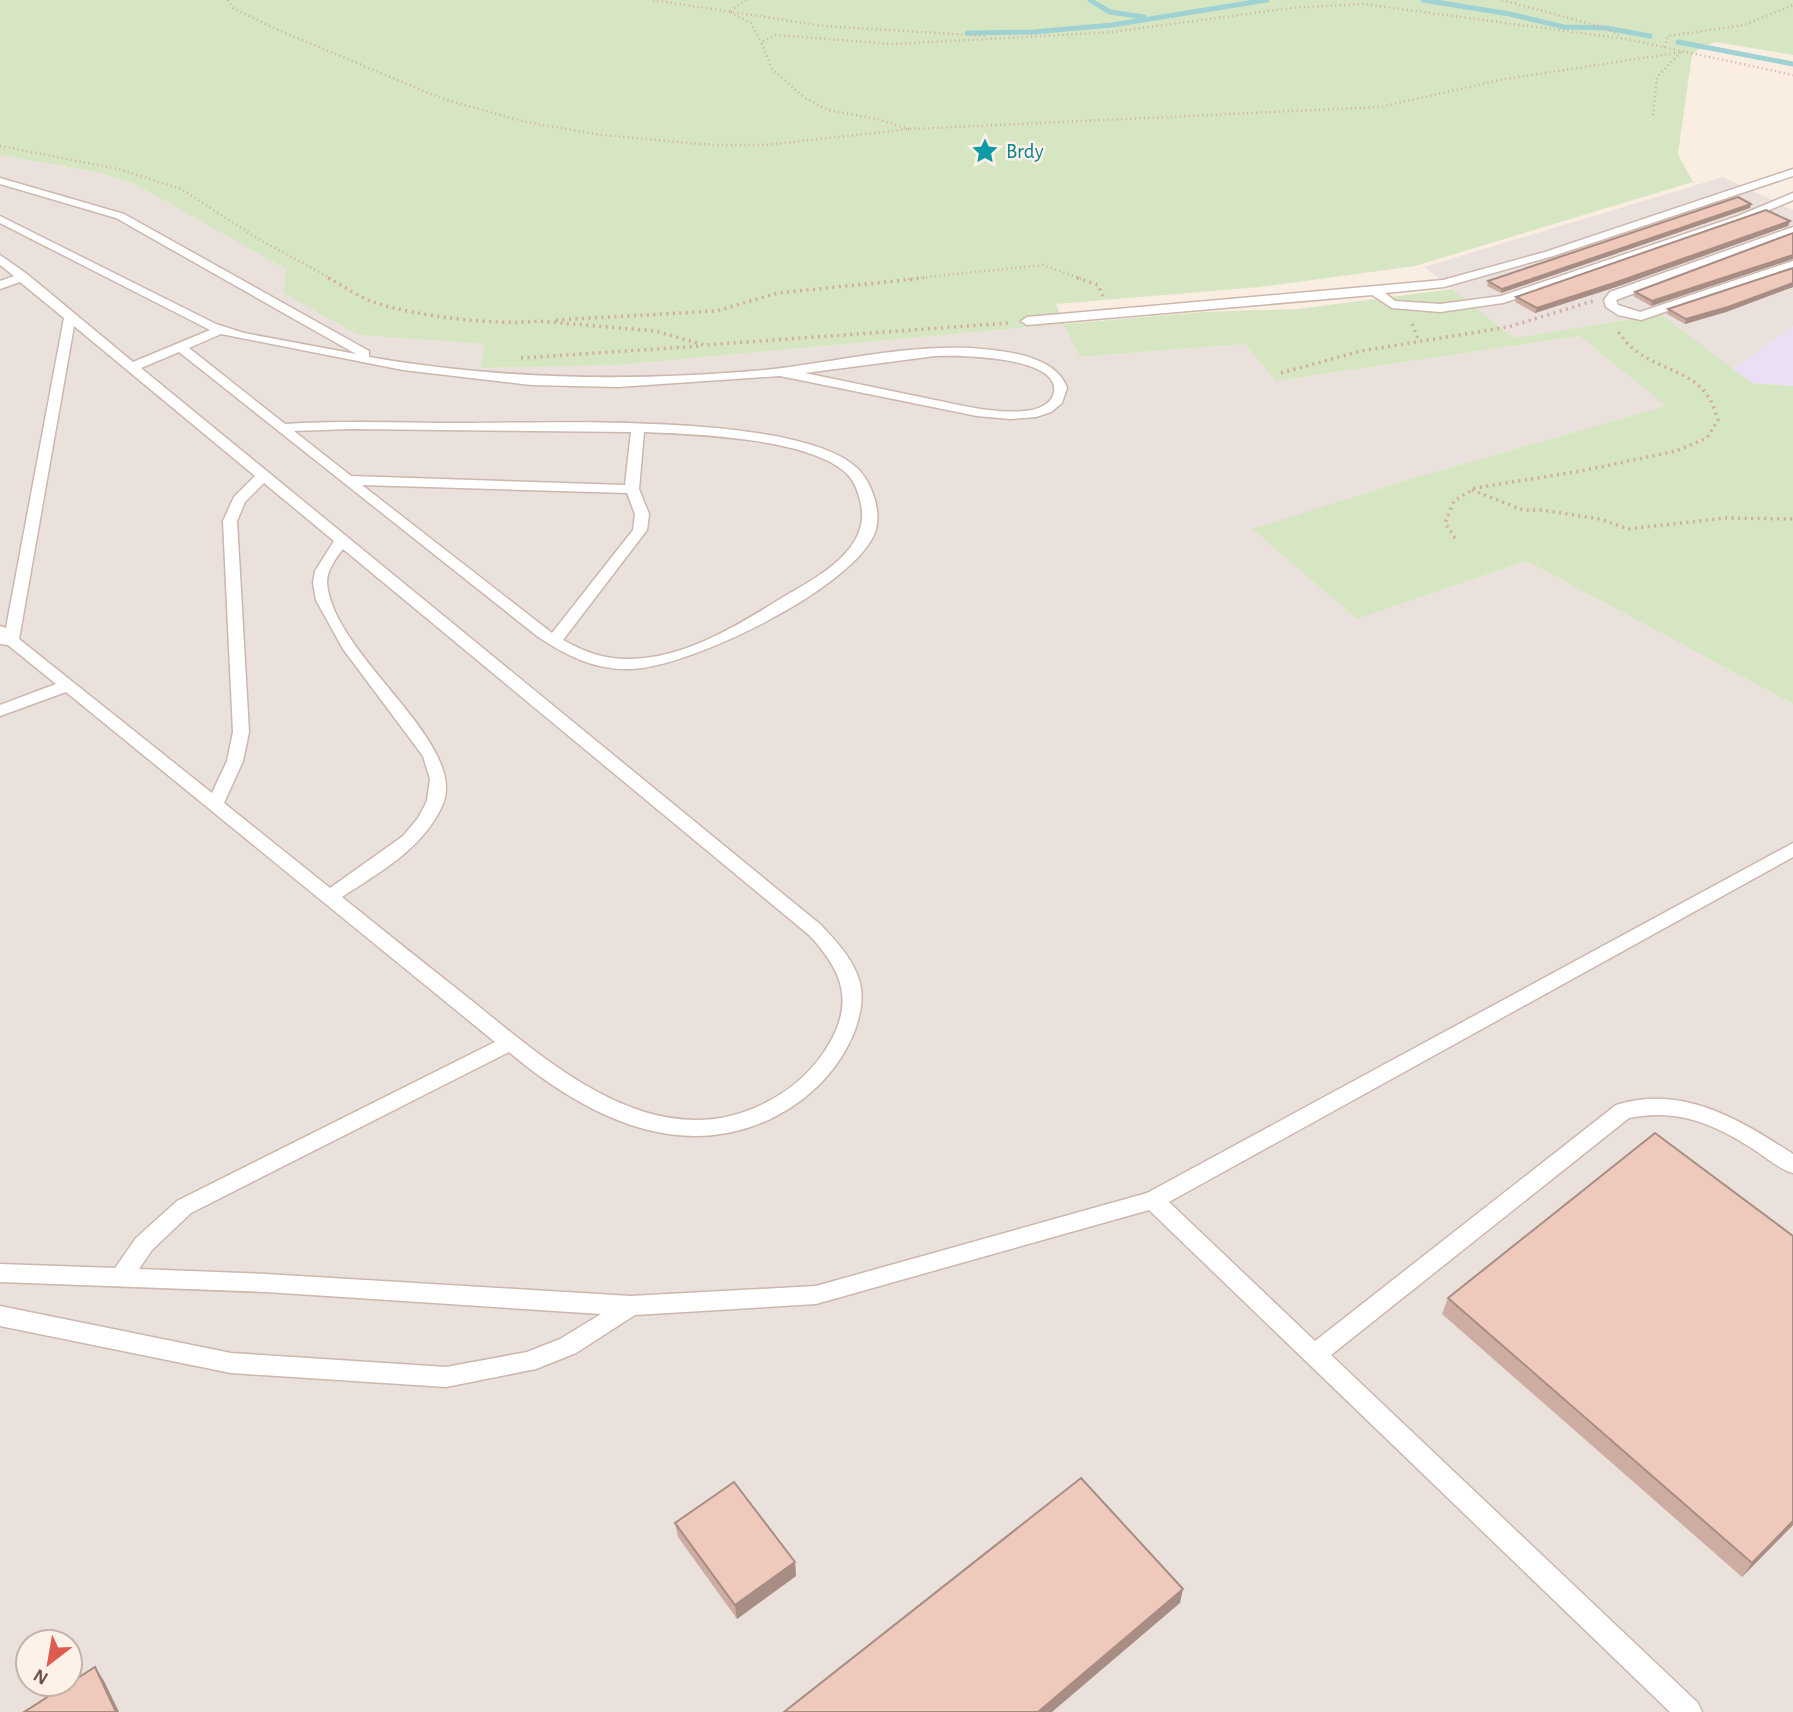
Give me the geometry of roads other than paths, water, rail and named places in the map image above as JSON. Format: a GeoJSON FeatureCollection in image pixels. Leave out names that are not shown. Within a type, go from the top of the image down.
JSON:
{"type":"FeatureCollection","features":[{"type":"Feature","properties":{"kind":"lane"},"geometry":{"type":"LineString","coordinates":[[1027,321],[1374,291],[1480,275],[1793,172]]}},
{"type":"Feature","properties":{"kind":"lane"},"geometry":{"type":"LineString","coordinates":[[0,181],[120,216],[383,364]]}},
{"type":"Feature","properties":{"kind":"lane"},"geometry":{"type":"LineString","coordinates":[[1374,291],[1392,304],[1440,308],[1503,299],[1742,218],[1793,196]]}},
{"type":"Feature","properties":{"kind":"lane"},"geometry":{"type":"LineString","coordinates":[[0,219],[220,330],[383,364],[466,377],[564,383],[666,381],[923,354],[970,352],[1012,359],[1043,369],[1057,380],[1060,394],[1045,410],[1011,416],[977,412],[776,371]]}},
{"type":"Feature","properties":{"kind":"lane"},"geometry":{"type":"LineString","coordinates":[[1793,230],[1613,301],[1622,312],[1641,316],[1793,265]]}},
{"type":"Feature","properties":{"kind":"lane"},"geometry":{"type":"LineString","coordinates":[[0,259],[23,276],[815,930],[842,962],[852,991],[852,1013],[844,1033],[831,1059],[815,1079],[775,1107],[740,1122],[713,1128],[670,1125],[622,1113],[592,1100],[564,1084],[510,1043],[4,637],[70,316]]}},
{"type":"Feature","properties":{"kind":"lane"},"geometry":{"type":"LineString","coordinates":[[0,285],[23,276]]}},
{"type":"Feature","properties":{"kind":"lane"},"geometry":{"type":"LineString","coordinates":[[133,367],[220,330]]}},
{"type":"Feature","properties":{"kind":"lane"},"geometry":{"type":"LineString","coordinates":[[180,347],[281,428],[346,480],[555,640],[583,656],[603,662],[645,663],[680,656],[731,633],[813,584],[849,558],[867,535],[868,504],[860,482],[848,467],[828,456],[791,445],[741,436],[638,428],[281,428]]}},
{"type":"Feature","properties":{"kind":"lane"},"geometry":{"type":"LineString","coordinates":[[555,640],[640,530],[642,513],[632,488],[638,428]]}},
{"type":"Feature","properties":{"kind":"lane"},"geometry":{"type":"LineString","coordinates":[[215,805],[235,761],[241,732],[230,521],[239,500],[264,475]]}},
{"type":"Feature","properties":{"kind":"lane"},"geometry":{"type":"LineString","coordinates":[[346,480],[632,488]]}},
{"type":"Feature","properties":{"kind":"lane"},"geometry":{"type":"LineString","coordinates":[[329,897],[413,837],[431,815],[437,793],[436,769],[431,755],[345,640],[325,606],[320,585],[321,572],[342,540]]}},
{"type":"Feature","properties":{"kind":"lane"},"geometry":{"type":"LineString","coordinates":[[0,711],[67,686]]}},
{"type":"Feature","properties":{"kind":"lane"},"geometry":{"type":"LineString","coordinates":[[0,1273],[266,1283],[631,1306],[816,1295],[1153,1200],[1793,849]]}},
{"type":"Feature","properties":{"kind":"lane"},"geometry":{"type":"LineString","coordinates":[[120,1278],[144,1244],[184,1208],[510,1043]]}},
{"type":"Feature","properties":{"kind":"lane"},"geometry":{"type":"LineString","coordinates":[[1314,1355],[1623,1111],[1645,1105],[1673,1105],[1706,1113],[1734,1126],[1793,1164]]}},
{"type":"Feature","properties":{"kind":"lane"},"geometry":{"type":"LineString","coordinates":[[1153,1200],[1689,1712]]}},
{"type":"Feature","properties":{"kind":"lane"},"geometry":{"type":"LineString","coordinates":[[0,1316],[231,1363],[446,1377],[528,1362],[568,1346],[631,1306]]}},
{"type":"Feature","properties":{"kind":"waterway"},"geometry":{"type":"LineString","coordinates":[[1090,0],[1110,12],[1144,17]]}},
{"type":"Feature","properties":{"kind":"waterway"},"geometry":{"type":"LineString","coordinates":[[967,33],[1033,32],[1112,25],[1267,0]]}},
{"type":"Feature","properties":{"kind":"waterway"},"geometry":{"type":"LineString","coordinates":[[1423,0],[1510,14],[1564,27],[1606,28],[1650,36]]}},
{"type":"Feature","properties":{"kind":"waterway"},"geometry":{"type":"LineString","coordinates":[[1678,42],[1793,64]]}},
{"type":"Feature","properties":{"kind":"place","name":"Brdy"},"geometry":{"type":"Point","coordinates":[985,151]}}]}
